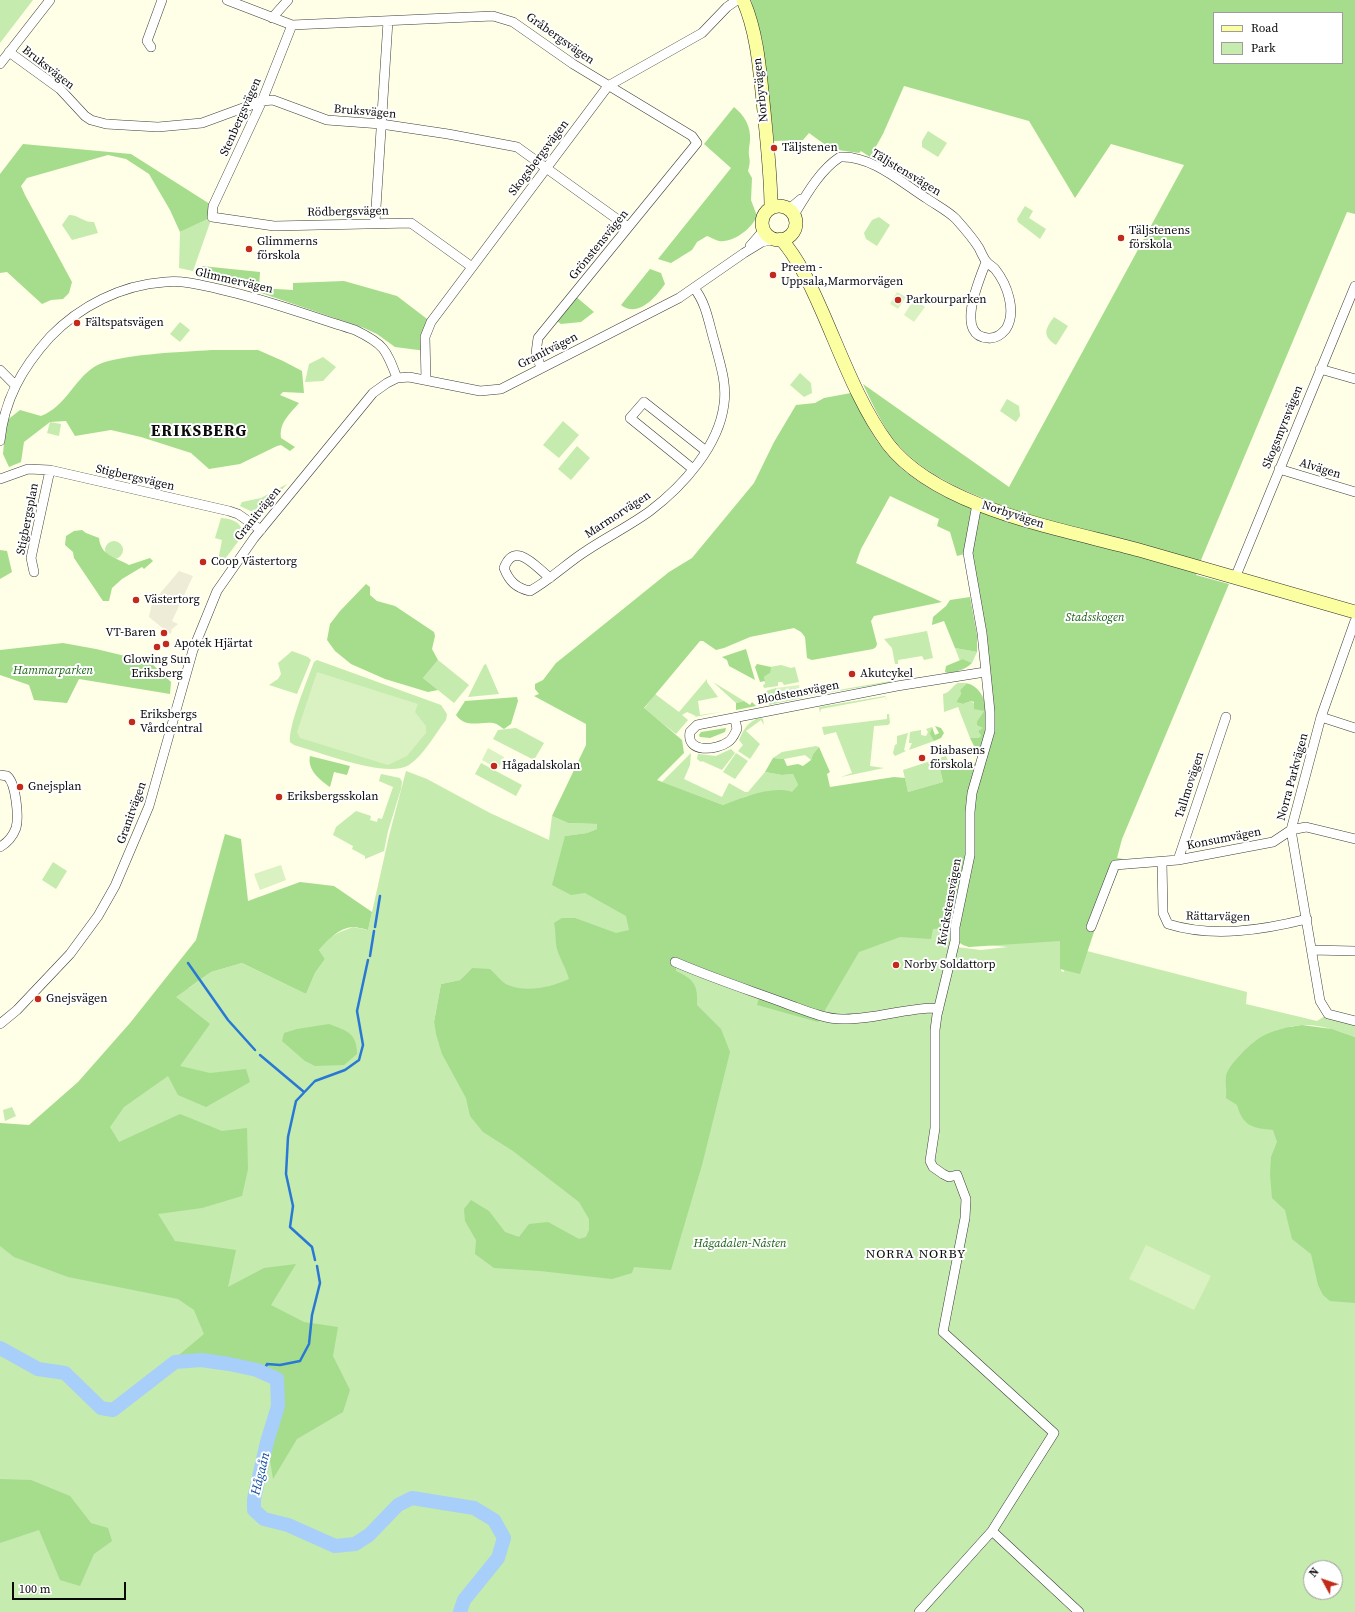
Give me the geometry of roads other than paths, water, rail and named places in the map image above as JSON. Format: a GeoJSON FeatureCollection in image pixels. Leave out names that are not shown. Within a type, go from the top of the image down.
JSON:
{"type":"FeatureCollection","features":[{"type":"Feature","properties":{"kind":"street"},"geometry":{"type":"LineString","coordinates":[[0,64],[50,0]]}},
{"type":"Feature","properties":{"kind":"street"},"geometry":{"type":"LineString","coordinates":[[151,47],[147,41],[162,0]]}},
{"type":"Feature","properties":{"kind":"street","name":"Gråbergsvägen"},"geometry":{"type":"LineString","coordinates":[[227,0],[292,25],[493,16],[513,22],[573,64],[692,136],[697,143]]}},
{"type":"Feature","properties":{"kind":"street"},"geometry":{"type":"LineString","coordinates":[[272,18],[288,0]]}},
{"type":"Feature","properties":{"kind":"street","name":"Skogsbergsvägen"},"geometry":{"type":"LineString","coordinates":[[426,380],[425,337],[431,322],[608,86],[702,33],[726,7],[737,0]]}},
{"type":"Feature","properties":{"kind":"street","name":"Norbyvägen"},"geometry":{"type":"LineString","coordinates":[[743,0],[755,41],[770,182],[783,209]]}},
{"type":"Feature","properties":{"kind":"street"},"geometry":{"type":"LineString","coordinates":[[375,223],[388,21]]}},
{"type":"Feature","properties":{"kind":"street","name":"Stenbergsvägen"},"geometry":{"type":"LineString","coordinates":[[212,217],[214,206],[262,101],[292,25]]}},
{"type":"Feature","properties":{"kind":"street","name":"Bruksvägen"},"geometry":{"type":"LineString","coordinates":[[9,52],[60,89],[85,116],[91,120],[106,124],[158,127],[202,123],[262,101],[274,100],[327,120],[381,124],[448,134],[517,147],[628,227]]}},
{"type":"Feature","properties":{"kind":"street","name":"Grönstensvägen"},"geometry":{"type":"LineString","coordinates":[[541,368],[536,352],[538,338],[697,143]]}},
{"type":"Feature","properties":{"kind":"street","name":"Täljstensvägen"},"geometry":{"type":"LineString","coordinates":[[783,209],[805,196],[832,163],[840,157],[852,157],[861,160],[894,177],[952,216],[978,247],[986,262],[995,270],[1008,293],[1011,309],[1007,327],[1002,334],[995,338],[984,338],[974,330],[971,324],[971,308],[974,293],[986,262]]}},
{"type":"Feature","properties":{"kind":"street"},"geometry":{"type":"LineString","coordinates":[[783,209],[796,224],[782,238],[768,235],[764,230],[763,219],[765,214],[783,209]]}},
{"type":"Feature","properties":{"kind":"street","name":"Rödbergsvägen"},"geometry":{"type":"LineString","coordinates":[[212,217],[274,226],[411,223],[472,266]]}},
{"type":"Feature","properties":{"kind":"street","name":"Granitvägen"},"geometry":{"type":"LineString","coordinates":[[744,253],[764,230]]}},
{"type":"Feature","properties":{"kind":"street","name":"Norbyvägen"},"geometry":{"type":"LineString","coordinates":[[782,238],[796,257],[876,427],[890,446],[930,482],[977,504],[1036,523],[1355,612]]}},
{"type":"Feature","properties":{"kind":"street","name":"Granitvägen"},"geometry":{"type":"LineString","coordinates":[[0,1024],[17,1010],[70,954],[98,916],[115,886],[150,806],[193,650],[217,591],[242,553],[373,393],[397,378],[409,377],[480,391],[501,389],[679,298],[762,242],[782,238]]}},
{"type":"Feature","properties":{"kind":"street","name":"Glimmervägen"},"geometry":{"type":"LineString","coordinates":[[0,441],[7,404],[15,386],[39,350],[66,321],[76,313],[115,293],[165,282],[197,284],[257,297],[355,330],[386,350],[397,378]]}},
{"type":"Feature","properties":{"kind":"street","name":"Skogsmyrsvägen"},"geometry":{"type":"LineString","coordinates":[[1235,578],[1355,286]]}},
{"type":"Feature","properties":{"kind":"street","name":"Marmorvägen"},"geometry":{"type":"LineString","coordinates":[[550,578],[523,556],[515,554],[509,557],[504,568],[512,583],[521,589],[530,591],[550,578],[568,562],[649,512],[676,488],[693,468],[706,451],[717,431],[722,417],[724,403],[723,374],[703,302],[694,288]]}},
{"type":"Feature","properties":{"kind":"street"},"geometry":{"type":"LineString","coordinates":[[1320,369],[1355,379]]}},
{"type":"Feature","properties":{"kind":"street"},"geometry":{"type":"LineString","coordinates":[[0,370],[15,386]]}},
{"type":"Feature","properties":{"kind":"street"},"geometry":{"type":"LineString","coordinates":[[693,468],[630,418],[644,402],[706,451]]}},
{"type":"Feature","properties":{"kind":"street","name":"Stigbergsvägen"},"geometry":{"type":"LineString","coordinates":[[1,475],[28,469],[50,470],[229,511],[238,514],[261,530]]}},
{"type":"Feature","properties":{"kind":"street","name":"Alvägen"},"geometry":{"type":"LineString","coordinates":[[1279,469],[1355,492]]}},
{"type":"Feature","properties":{"kind":"street","name":"Stigbergsplan"},"geometry":{"type":"LineString","coordinates":[[34,572],[31,558],[50,470]]}},
{"type":"Feature","properties":{"kind":"street","name":"Kvickstensvägen"},"geometry":{"type":"LineString","coordinates":[[977,504],[968,553],[982,633],[990,712],[990,731],[987,747],[972,793],[970,812],[970,855],[948,977],[939,1008],[934,1043],[936,1064],[935,1128],[930,1161],[933,1167],[943,1174],[949,1177],[957,1175],[966,1199],[965,1218],[943,1332],[1054,1433],[992,1531]]}},
{"type":"Feature","properties":{"kind":"street","name":"Norra Parkvägen"},"geometry":{"type":"LineString","coordinates":[[1355,621],[1320,717],[1291,830],[1320,1001],[1328,1014],[1355,1021]]}},
{"type":"Feature","properties":{"kind":"street","name":"Blodstensvägen"},"geometry":{"type":"LineString","coordinates":[[735,719],[737,729],[729,741],[708,749],[695,745],[692,742],[690,732],[697,725],[735,719],[887,688],[985,672]]}},
{"type":"Feature","properties":{"kind":"street","name":"Tallmovägen"},"geometry":{"type":"LineString","coordinates":[[1178,860],[1226,717]]}},
{"type":"Feature","properties":{"kind":"street"},"geometry":{"type":"LineString","coordinates":[[1320,717],[1355,728]]}},
{"type":"Feature","properties":{"kind":"street"},"geometry":{"type":"LineString","coordinates":[[0,775],[7,776],[13,784],[17,818],[13,834],[0,847]]}},
{"type":"Feature","properties":{"kind":"street","name":"Konsumvägen"},"geometry":{"type":"LineString","coordinates":[[1091,928],[1115,865],[1178,860],[1273,842],[1291,830],[1306,827],[1355,839]]}},
{"type":"Feature","properties":{"kind":"street","name":"Rättarvägen"},"geometry":{"type":"LineString","coordinates":[[1162,862],[1163,913],[1168,924],[1181,928],[1238,930],[1266,929],[1307,919]]}},
{"type":"Feature","properties":{"kind":"street"},"geometry":{"type":"LineString","coordinates":[[1312,950],[1355,951]]}},
{"type":"Feature","properties":{"kind":"street"},"geometry":{"type":"LineString","coordinates":[[675,962],[706,975],[810,1012],[842,1019],[912,1008],[939,1008]]}},
{"type":"Feature","properties":{"kind":"street"},"geometry":{"type":"LineString","coordinates":[[919,1612],[992,1531],[1079,1612]]}},
{"type":"Feature","properties":{"kind":"waterway"},"geometry":{"type":"LineString","coordinates":[[375,927],[380,896]]}},
{"type":"Feature","properties":{"kind":"waterway"},"geometry":{"type":"LineString","coordinates":[[370,956],[374,931]]}},
{"type":"Feature","properties":{"kind":"waterway"},"geometry":{"type":"LineString","coordinates":[[315,1260],[312,1247],[290,1227],[293,1206],[286,1174],[288,1137],[296,1101],[315,1081],[345,1070],[359,1060],[363,1045],[357,1011],[368,960]]}},
{"type":"Feature","properties":{"kind":"waterway"},"geometry":{"type":"LineString","coordinates":[[188,963],[228,1020],[255,1050]]}},
{"type":"Feature","properties":{"kind":"waterway"},"geometry":{"type":"LineString","coordinates":[[260,1055],[304,1092]]}},
{"type":"Feature","properties":{"kind":"waterway"},"geometry":{"type":"LineString","coordinates":[[263,1373],[267,1364],[280,1365],[300,1361],[309,1344],[312,1315],[320,1283],[317,1266]]}},
{"type":"Feature","properties":{"kind":"waterway","name":"Hågaån"},"geometry":{"type":"LineString","coordinates":[[0,1348],[38,1369],[65,1373],[101,1408],[113,1410],[175,1362],[201,1360],[229,1364],[257,1370],[277,1379],[278,1406],[267,1442],[254,1499],[254,1510],[264,1519],[288,1525],[335,1546],[355,1544],[369,1535],[398,1505],[412,1498],[474,1508],[494,1520],[504,1538],[498,1558],[464,1600],[460,1612]]}},
{"type":"Feature","properties":{"kind":"place","name":"Täljstenen"},"geometry":{"type":"Point","coordinates":[774,148]}},
{"type":"Feature","properties":{"kind":"place","name":"Täljstenens förskola"},"geometry":{"type":"Point","coordinates":[1121,238]}},
{"type":"Feature","properties":{"kind":"place","name":"Glimmerns förskola"},"geometry":{"type":"Point","coordinates":[249,249]}},
{"type":"Feature","properties":{"kind":"place","name":"Preem - Uppsala,Marmorvägen"},"geometry":{"type":"Point","coordinates":[773,275]}},
{"type":"Feature","properties":{"kind":"place","name":"Parkourparken"},"geometry":{"type":"Point","coordinates":[898,300]}},
{"type":"Feature","properties":{"kind":"place","name":"Fältspatsvägen"},"geometry":{"type":"Point","coordinates":[77,323]}},
{"type":"Feature","properties":{"kind":"place","name":"Coop Västertorg"},"geometry":{"type":"Point","coordinates":[203,562]}},
{"type":"Feature","properties":{"kind":"place","name":"Västertorg"},"geometry":{"type":"Point","coordinates":[136,600]}},
{"type":"Feature","properties":{"kind":"place","name":"VT-Baren"},"geometry":{"type":"Point","coordinates":[164,633]}},
{"type":"Feature","properties":{"kind":"place","name":"Apotek Hjärtat"},"geometry":{"type":"Point","coordinates":[166,644]}},
{"type":"Feature","properties":{"kind":"place","name":"Glowing Sun Eriksberg"},"geometry":{"type":"Point","coordinates":[157,647]}},
{"type":"Feature","properties":{"kind":"place","name":"Akutcykel"},"geometry":{"type":"Point","coordinates":[852,674]}},
{"type":"Feature","properties":{"kind":"place","name":"Eriksbergs Vårdcentral"},"geometry":{"type":"Point","coordinates":[132,722]}},
{"type":"Feature","properties":{"kind":"place","name":"Diabasens förskola"},"geometry":{"type":"Point","coordinates":[922,758]}},
{"type":"Feature","properties":{"kind":"place","name":"Hågadalskolan"},"geometry":{"type":"Point","coordinates":[494,766]}},
{"type":"Feature","properties":{"kind":"place","name":"Gnejsplan"},"geometry":{"type":"Point","coordinates":[20,787]}},
{"type":"Feature","properties":{"kind":"place","name":"Eriksbergsskolan"},"geometry":{"type":"Point","coordinates":[279,797]}},
{"type":"Feature","properties":{"kind":"place","name":"Norby Soldattorp"},"geometry":{"type":"Point","coordinates":[896,965]}},
{"type":"Feature","properties":{"kind":"place","name":"Gnejsvägen"},"geometry":{"type":"Point","coordinates":[38,999]}},
{"type":"Feature","properties":{"kind":"district","name":"ERIKSBERG"},"geometry":{"type":"Point","coordinates":[199,432]}},
{"type":"Feature","properties":{"kind":"district","name":"NORRA NORBY"},"geometry":{"type":"Point","coordinates":[916,1255]}},
{"type":"Feature","properties":{"kind":"park label","name":"Stadsskogen"},"geometry":{"type":"Point","coordinates":[1095,618]}},
{"type":"Feature","properties":{"kind":"park label","name":"Hammarparken"},"geometry":{"type":"Point","coordinates":[53,671]}},
{"type":"Feature","properties":{"kind":"park label","name":"Hågadalen-Nåsten"},"geometry":{"type":"Point","coordinates":[740,1244]}}]}
